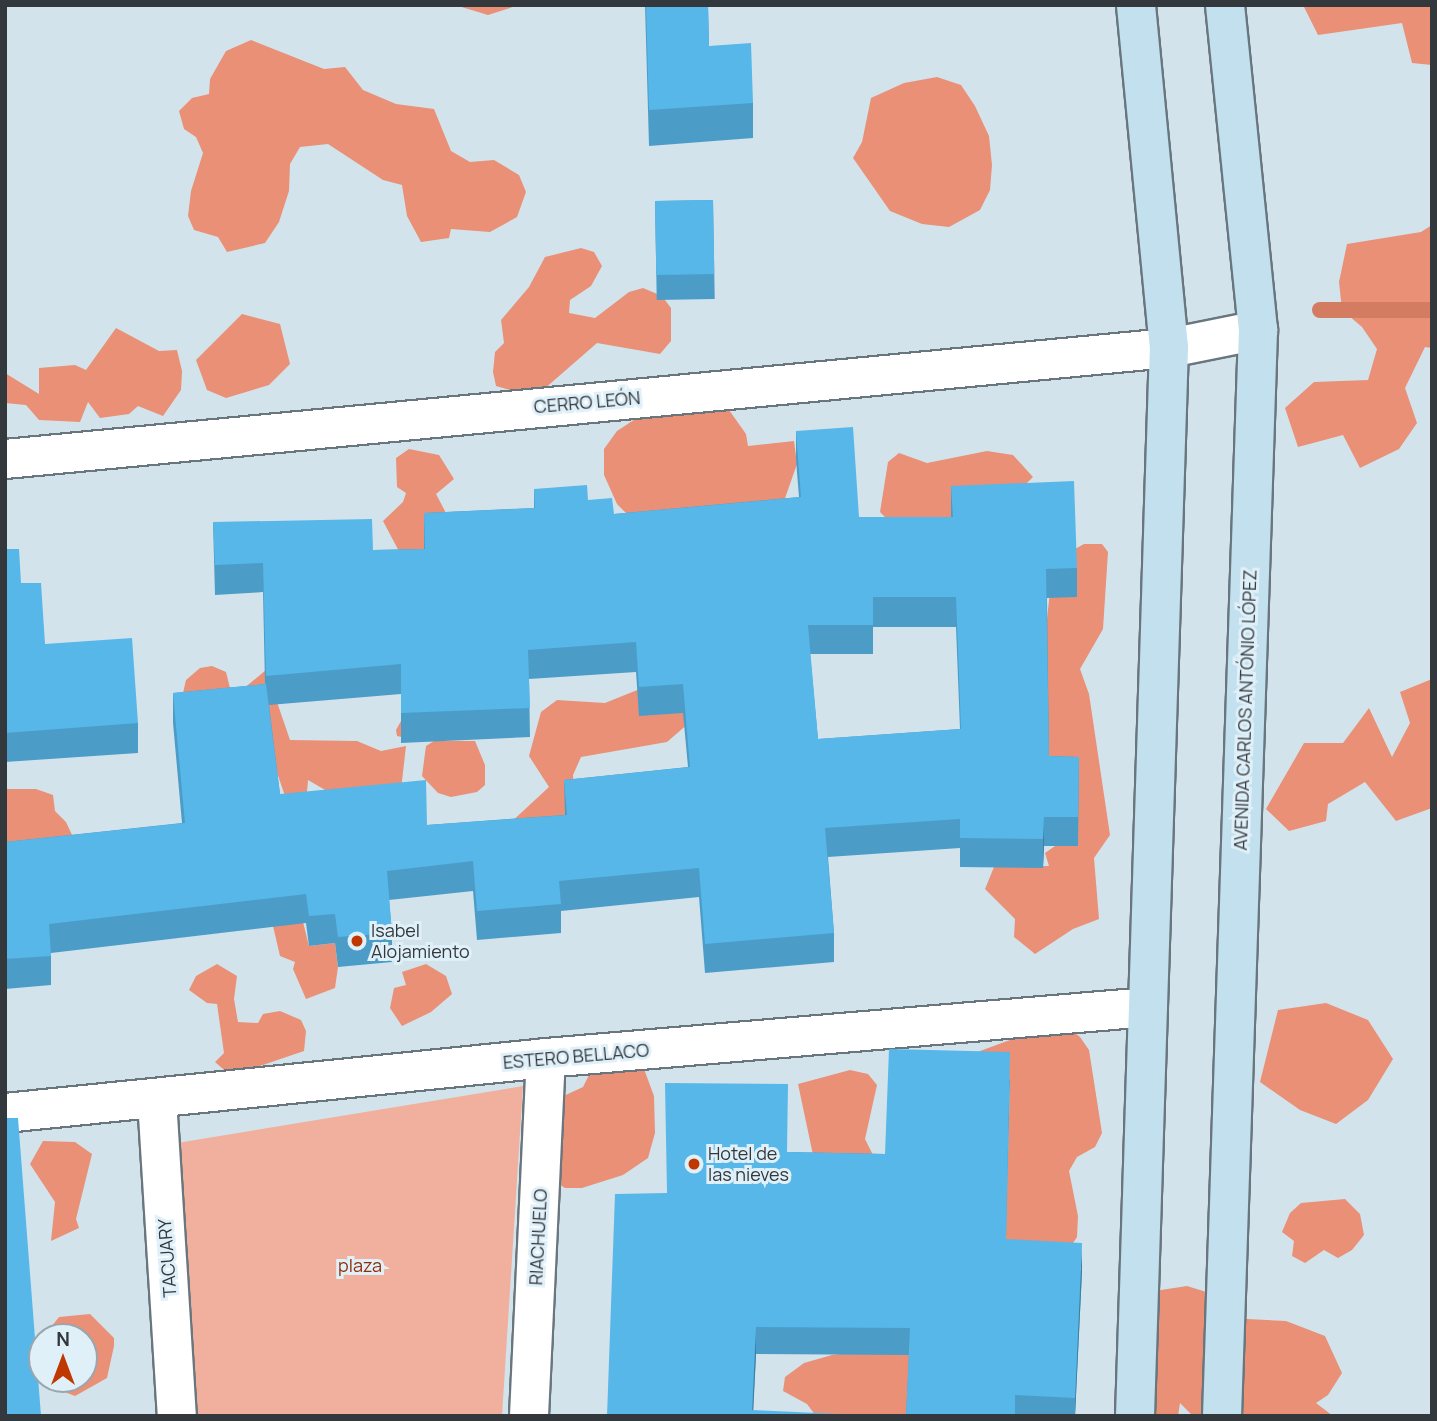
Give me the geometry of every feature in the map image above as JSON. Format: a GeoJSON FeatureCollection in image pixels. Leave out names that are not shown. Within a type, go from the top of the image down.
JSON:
{"type":"FeatureCollection","features":[{"type":"Feature","properties":{"kind":"main road"},"geometry":{"type":"LineString","coordinates":[[1135,1416],[1169,348],[1136,5]]}},
{"type":"Feature","properties":{"kind":"main road","name":"AVENIDA CARLOS ANTÓNIO LÓPEZ"},"geometry":{"type":"LineString","coordinates":[[1222,1416],[1258,330],[1225,5]]}},
{"type":"Feature","properties":{"kind":"street","name":"CERRO LEÓN"},"geometry":{"type":"LineString","coordinates":[[5,459],[1169,348],[1258,330]]}},
{"type":"Feature","properties":{"kind":"street","name":"ESTERO BELLACO"},"geometry":{"type":"LineString","coordinates":[[5,1113],[157,1100],[546,1058],[1147,1007]]}},
{"type":"Feature","properties":{"kind":"street","name":"RIACHUELO"},"geometry":{"type":"LineString","coordinates":[[529,1416],[546,1058]]}},
{"type":"Feature","properties":{"kind":"street","name":"TACUARY"},"geometry":{"type":"LineString","coordinates":[[157,1100],[177,1416]]}},
{"type":"Feature","properties":{"kind":"green space","name":"plaza"},"geometry":{"type":"Polygon","coordinates":[[[523,1086],[502,1416],[192,1416],[177,1143],[523,1086]]]}},
{"type":"Feature","properties":{"kind":"shaded area"},"geometry":{"type":"Polygon","coordinates":[[[455,5],[519,5],[488,15],[455,5]]]}},
{"type":"Feature","properties":{"kind":"shaded area"},"geometry":{"type":"Polygon","coordinates":[[[1303,5],[1432,5],[1432,65],[1412,63],[1402,23],[1318,35],[1303,5]]]}},
{"type":"Feature","properties":{"kind":"shaded area"},"geometry":{"type":"Polygon","coordinates":[[[251,40],[324,69],[345,67],[363,90],[396,104],[434,109],[451,151],[470,162],[494,160],[519,175],[526,192],[517,217],[490,232],[451,229],[449,238],[421,242],[407,216],[402,185],[383,180],[328,144],[300,147],[290,164],[289,191],[279,222],[265,243],[227,252],[218,237],[194,230],[188,216],[191,191],[203,153],[196,137],[184,129],[179,111],[192,98],[209,94],[210,79],[226,51],[251,40]]]}},
{"type":"Feature","properties":{"kind":"shaded area"},"geometry":{"type":"Polygon","coordinates":[[[937,77],[961,85],[975,106],[989,136],[992,165],[990,190],[980,210],[949,227],[922,224],[890,211],[853,158],[862,142],[871,98],[904,83],[937,77]]]}},
{"type":"Feature","properties":{"kind":"shaded area"},"geometry":{"type":"Polygon","coordinates":[[[1432,225],[1432,348],[1425,347],[1405,388],[1417,423],[1399,449],[1360,468],[1343,435],[1298,447],[1285,408],[1314,382],[1368,380],[1377,349],[1362,327],[1342,310],[1339,282],[1347,244],[1421,232],[1432,225]]]}},
{"type":"Feature","properties":{"kind":"shaded area"},"geometry":{"type":"Polygon","coordinates":[[[581,248],[594,252],[602,266],[591,286],[570,300],[569,313],[595,318],[629,292],[643,288],[662,296],[671,308],[671,341],[660,354],[597,343],[543,390],[524,394],[496,386],[493,372],[495,352],[504,343],[501,320],[529,287],[545,257],[581,248]]]}},
{"type":"Feature","properties":{"kind":"shaded area"},"geometry":{"type":"Polygon","coordinates":[[[242,314],[280,324],[290,364],[269,385],[226,398],[207,390],[196,360],[242,314]]]}},
{"type":"Feature","properties":{"kind":"shaded area"},"geometry":{"type":"Polygon","coordinates":[[[116,328],[159,351],[177,350],[182,371],[181,390],[163,416],[138,406],[129,414],[100,418],[88,402],[80,422],[39,420],[26,405],[5,403],[5,373],[39,394],[39,368],[75,365],[86,370],[116,328]]]}},
{"type":"Feature","properties":{"kind":"shaded area"},"geometry":{"type":"Polygon","coordinates":[[[724,403],[746,434],[748,446],[794,441],[797,464],[783,504],[628,515],[617,504],[604,475],[604,449],[617,431],[643,414],[724,403]]]}},
{"type":"Feature","properties":{"kind":"shaded area"},"geometry":{"type":"Polygon","coordinates":[[[409,449],[439,455],[454,479],[436,494],[446,513],[441,530],[424,543],[426,618],[416,740],[397,736],[396,730],[406,712],[421,593],[383,521],[403,502],[406,493],[397,487],[396,458],[409,449]]]}},
{"type":"Feature","properties":{"kind":"shaded area"},"geometry":{"type":"Polygon","coordinates":[[[987,451],[1013,455],[1033,477],[1016,494],[952,528],[887,519],[880,512],[888,462],[899,453],[927,463],[987,451]]]}},
{"type":"Feature","properties":{"kind":"shaded area"},"geometry":{"type":"Polygon","coordinates":[[[1084,544],[1102,544],[1108,552],[1103,629],[1080,669],[1089,694],[1110,835],[1094,858],[1099,919],[1073,929],[1035,954],[1014,937],[1015,919],[985,889],[994,867],[1049,866],[1045,853],[1055,846],[1045,779],[1045,638],[1050,591],[1075,549],[1084,544]]]}},
{"type":"Feature","properties":{"kind":"shaded area"},"geometry":{"type":"Polygon","coordinates":[[[212,666],[226,672],[231,692],[243,689],[266,670],[290,740],[357,741],[381,751],[406,746],[401,790],[344,801],[308,780],[307,792],[285,796],[271,755],[182,697],[186,680],[200,668],[212,666]]]}},
{"type":"Feature","properties":{"kind":"shaded area"},"geometry":{"type":"Polygon","coordinates":[[[1432,679],[1432,808],[1396,821],[1365,782],[1328,804],[1326,821],[1289,831],[1266,809],[1304,743],[1343,743],[1369,708],[1392,757],[1410,723],[1400,692],[1432,679]]]}},
{"type":"Feature","properties":{"kind":"shaded area"},"geometry":{"type":"Polygon","coordinates":[[[662,680],[704,710],[667,742],[581,757],[573,775],[577,831],[507,826],[549,787],[529,756],[541,712],[557,700],[605,703],[662,680]]]}},
{"type":"Feature","properties":{"kind":"shaded area"},"geometry":{"type":"Polygon","coordinates":[[[434,741],[475,741],[485,765],[485,785],[477,792],[451,797],[438,793],[422,776],[426,746],[434,741]]]}},
{"type":"Feature","properties":{"kind":"shaded area"},"geometry":{"type":"Polygon","coordinates":[[[5,789],[36,789],[53,795],[55,811],[66,822],[73,837],[5,853],[5,789]]]}},
{"type":"Feature","properties":{"kind":"shaded area"},"geometry":{"type":"Polygon","coordinates":[[[300,910],[309,946],[335,943],[338,967],[335,988],[306,999],[293,969],[295,962],[280,956],[273,926],[300,910]]]}},
{"type":"Feature","properties":{"kind":"shaded area"},"geometry":{"type":"Polygon","coordinates":[[[217,964],[237,976],[234,999],[238,1022],[258,1023],[263,1014],[280,1011],[301,1020],[306,1031],[304,1051],[231,1076],[215,1062],[224,1053],[217,1004],[207,1003],[189,990],[196,976],[217,964]]]}},
{"type":"Feature","properties":{"kind":"shaded area"},"geometry":{"type":"Polygon","coordinates":[[[426,964],[446,976],[452,994],[431,1012],[402,1026],[390,1008],[394,988],[406,985],[402,972],[426,964]]]}},
{"type":"Feature","properties":{"kind":"shaded area"},"geometry":{"type":"Polygon","coordinates":[[[1326,1003],[1368,1020],[1393,1059],[1368,1100],[1336,1124],[1300,1110],[1260,1082],[1278,1010],[1326,1003]]]}},
{"type":"Feature","properties":{"kind":"shaded area"},"geometry":{"type":"Polygon","coordinates":[[[1019,1025],[1070,1029],[1080,1037],[1089,1050],[1102,1133],[1095,1147],[1077,1157],[1069,1171],[1078,1216],[1077,1237],[1067,1252],[991,1263],[1006,1233],[1010,1080],[973,1062],[980,1051],[1010,1040],[1019,1025]]]}},
{"type":"Feature","properties":{"kind":"shaded area"},"geometry":{"type":"Polygon","coordinates":[[[637,1050],[654,1096],[655,1133],[648,1158],[623,1175],[582,1188],[565,1188],[540,1172],[555,1100],[583,1087],[590,1073],[637,1050]]]}},
{"type":"Feature","properties":{"kind":"shaded area"},"geometry":{"type":"Polygon","coordinates":[[[850,1070],[868,1074],[877,1085],[865,1139],[873,1155],[813,1155],[798,1084],[850,1070]]]}},
{"type":"Feature","properties":{"kind":"shaded area"},"geometry":{"type":"Polygon","coordinates":[[[43,1141],[75,1142],[92,1154],[76,1219],[79,1228],[51,1241],[55,1202],[30,1164],[43,1141]]]}},
{"type":"Feature","properties":{"kind":"shaded area"},"geometry":{"type":"Polygon","coordinates":[[[1345,1199],[1360,1214],[1364,1235],[1352,1250],[1338,1258],[1324,1250],[1305,1263],[1292,1256],[1294,1241],[1282,1232],[1290,1213],[1301,1203],[1345,1199]]]}},
{"type":"Feature","properties":{"kind":"shaded area"},"geometry":{"type":"Polygon","coordinates":[[[1187,1286],[1216,1295],[1227,1318],[1286,1321],[1325,1336],[1342,1373],[1328,1395],[1316,1403],[1333,1416],[1193,1416],[1180,1403],[1178,1416],[1121,1416],[1148,1292],[1187,1286]]]}},
{"type":"Feature","properties":{"kind":"shaded area"},"geometry":{"type":"Polygon","coordinates":[[[90,1314],[114,1338],[107,1378],[98,1383],[98,1323],[54,1323],[59,1317],[90,1314]]]}},
{"type":"Feature","properties":{"kind":"shaded area"},"geometry":{"type":"Polygon","coordinates":[[[910,1346],[911,1416],[816,1416],[807,1404],[783,1391],[785,1377],[804,1363],[832,1355],[910,1346]]]}},
{"type":"Feature","properties":{"kind":"building"},"geometry":{"type":"Polygon","coordinates":[[[646,5],[708,5],[709,46],[751,43],[753,103],[649,110],[646,5]]]}},
{"type":"Feature","properties":{"kind":"building"},"geometry":{"type":"Polygon","coordinates":[[[713,200],[714,274],[656,275],[655,201],[713,200]]]}},
{"type":"Feature","properties":{"kind":"building"},"geometry":{"type":"Polygon","coordinates":[[[853,427],[859,517],[953,517],[951,486],[1074,481],[1077,568],[1046,569],[1049,756],[1079,757],[1078,817],[1044,817],[1043,839],[960,838],[960,819],[825,828],[834,933],[705,944],[699,868],[559,881],[561,904],[477,911],[473,861],[387,871],[392,933],[338,937],[335,914],[309,916],[306,894],[49,924],[51,956],[5,959],[5,842],[185,823],[173,693],[266,684],[280,794],[426,780],[427,825],[567,815],[564,780],[690,767],[683,684],[639,687],[636,642],[528,650],[530,708],[401,713],[401,664],[266,676],[263,563],[215,565],[213,522],[372,519],[373,550],[425,549],[424,513],[535,508],[534,489],[587,485],[588,500],[612,498],[614,514],[801,497],[796,431],[853,427]],[[873,597],[873,625],[808,625],[818,739],[961,729],[956,597],[873,597]]]}},
{"type":"Feature","properties":{"kind":"building"},"geometry":{"type":"Polygon","coordinates":[[[5,549],[19,549],[21,583],[41,583],[45,644],[132,638],[138,723],[5,733],[5,549]]]}},
{"type":"Feature","properties":{"kind":"building"},"geometry":{"type":"Polygon","coordinates":[[[889,1049],[1010,1052],[1006,1239],[1082,1243],[1075,1398],[1015,1395],[1015,1416],[906,1416],[910,1328],[756,1327],[752,1410],[882,1416],[607,1416],[615,1194],[667,1193],[665,1083],[788,1084],[787,1152],[885,1154],[889,1049]]]}},
{"type":"Feature","properties":{"kind":"building"},"geometry":{"type":"Polygon","coordinates":[[[5,1118],[18,1118],[34,1323],[28,1323],[28,1393],[39,1393],[41,1416],[5,1416],[5,1118]]]}},
{"type":"Feature","properties":{"kind":"waterway"},"geometry":{"type":"LineString","coordinates":[[1320,310],[1432,310]]}},
{"type":"Feature","properties":{"kind":"place","name":"Isabel Alojamiento"},"geometry":{"type":"Point","coordinates":[357,941]}},
{"type":"Feature","properties":{"kind":"place","name":"Hotel de las nieves"},"geometry":{"type":"Point","coordinates":[694,1164]}}]}
